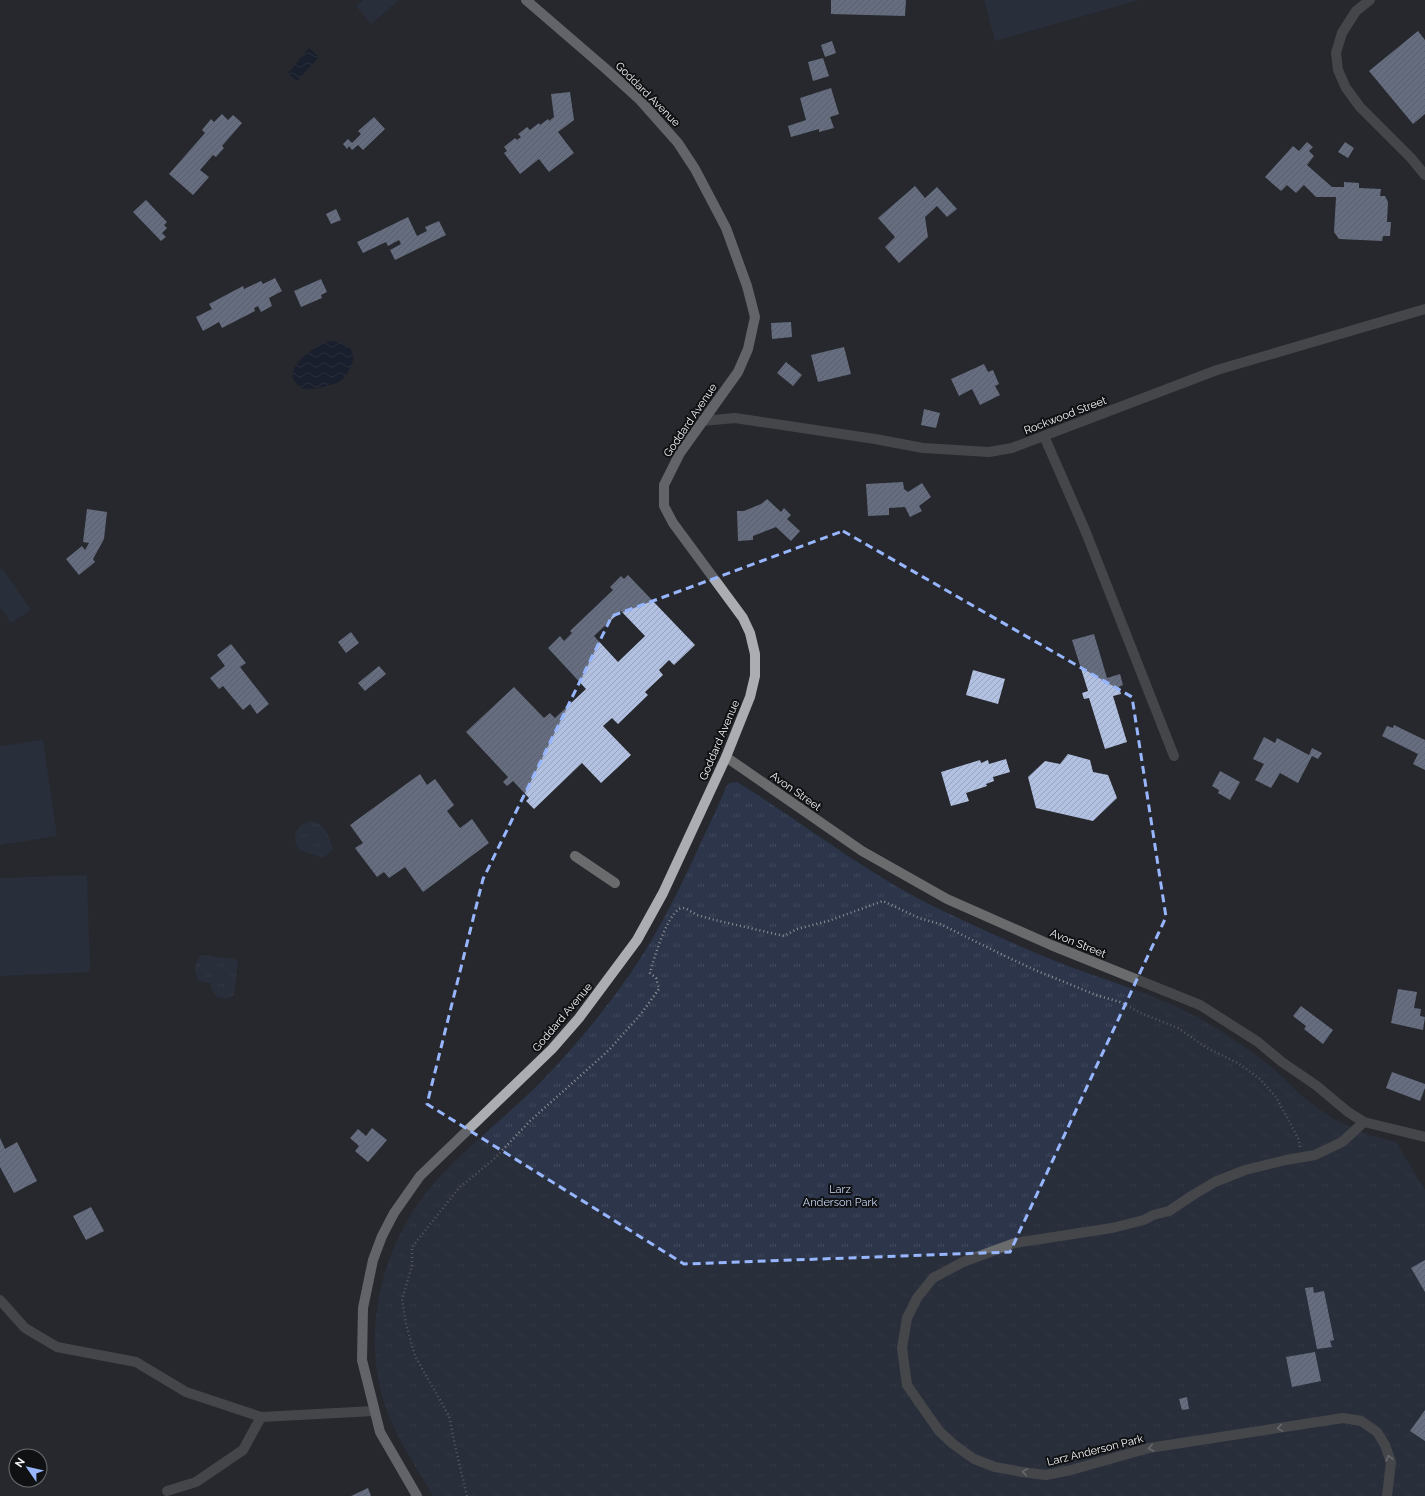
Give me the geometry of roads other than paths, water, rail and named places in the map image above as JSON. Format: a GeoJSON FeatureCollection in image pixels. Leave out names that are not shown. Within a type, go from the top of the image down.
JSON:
{"type":"FeatureCollection","features":[{"type":"Feature","properties":{"kind":"main road","name":"Goddard Avenue"},"geometry":{"type":"LineString","coordinates":[[418,1496],[380,1432],[362,1360],[363,1308],[373,1260],[382,1236],[394,1213],[420,1176],[552,1049],[579,1018],[637,940],[663,893],[726,757],[750,697],[755,676],[756,654],[750,633],[743,618],[673,523],[664,506],[664,485],[680,453],[738,372],[748,348],[755,317],[747,286],[726,228],[695,169],[678,143],[634,94],[526,0]]}},
{"type":"Feature","properties":{"kind":"street"},"geometry":{"type":"LineString","coordinates":[[1370,0],[1356,11],[1342,33],[1336,52],[1338,70],[1346,88],[1360,107],[1411,158],[1425,175]]}},
{"type":"Feature","properties":{"kind":"street","name":"Rockwood Street"},"geometry":{"type":"LineString","coordinates":[[702,421],[735,418],[875,439],[923,448],[989,452],[1012,448],[1216,370],[1425,309]]}},
{"type":"Feature","properties":{"kind":"street"},"geometry":{"type":"LineString","coordinates":[[1044,436],[1085,530],[1174,756]]}},
{"type":"Feature","properties":{"kind":"street","name":"Avon Street"},"geometry":{"type":"LineString","coordinates":[[726,757],[862,851],[947,899],[1051,944],[1200,1005],[1258,1042],[1282,1062],[1317,1086],[1348,1112],[1364,1122],[1425,1137]]}},
{"type":"Feature","properties":{"kind":"street"},"geometry":{"type":"LineString","coordinates":[[575,856],[615,883]]}},
{"type":"Feature","properties":{"kind":"street","name":"Larz Anderson Park"},"geometry":{"type":"LineString","coordinates":[[1364,1122],[1342,1142],[1315,1156],[1286,1160],[1245,1170],[1215,1182],[1192,1195],[1169,1211],[1153,1215],[1144,1220],[1112,1228],[1014,1243],[963,1262],[933,1278],[916,1298],[906,1318],[902,1348],[907,1385],[939,1431],[953,1444],[974,1459],[995,1467],[1046,1475],[1071,1470],[1149,1448],[1343,1418],[1361,1422],[1377,1432],[1382,1439],[1391,1462],[1388,1496]]}},
{"type":"Feature","properties":{"kind":"street"},"geometry":{"type":"LineString","coordinates":[[0,1300],[25,1328],[57,1347],[136,1362],[186,1392],[261,1417],[374,1411]]}},
{"type":"Feature","properties":{"kind":"street"},"geometry":{"type":"LineString","coordinates":[[167,1491],[196,1482],[243,1450],[261,1417]]}},
{"type":"Feature","properties":{"kind":"water"},"geometry":{"type":"Polygon","coordinates":[[[309,48],[319,57],[297,81],[288,73],[309,48]]]}},
{"type":"Feature","properties":{"kind":"water"},"geometry":{"type":"Polygon","coordinates":[[[330,341],[342,343],[353,353],[352,364],[347,373],[339,382],[320,388],[306,389],[300,387],[293,379],[293,372],[296,365],[316,347],[330,341]]]}}]}
